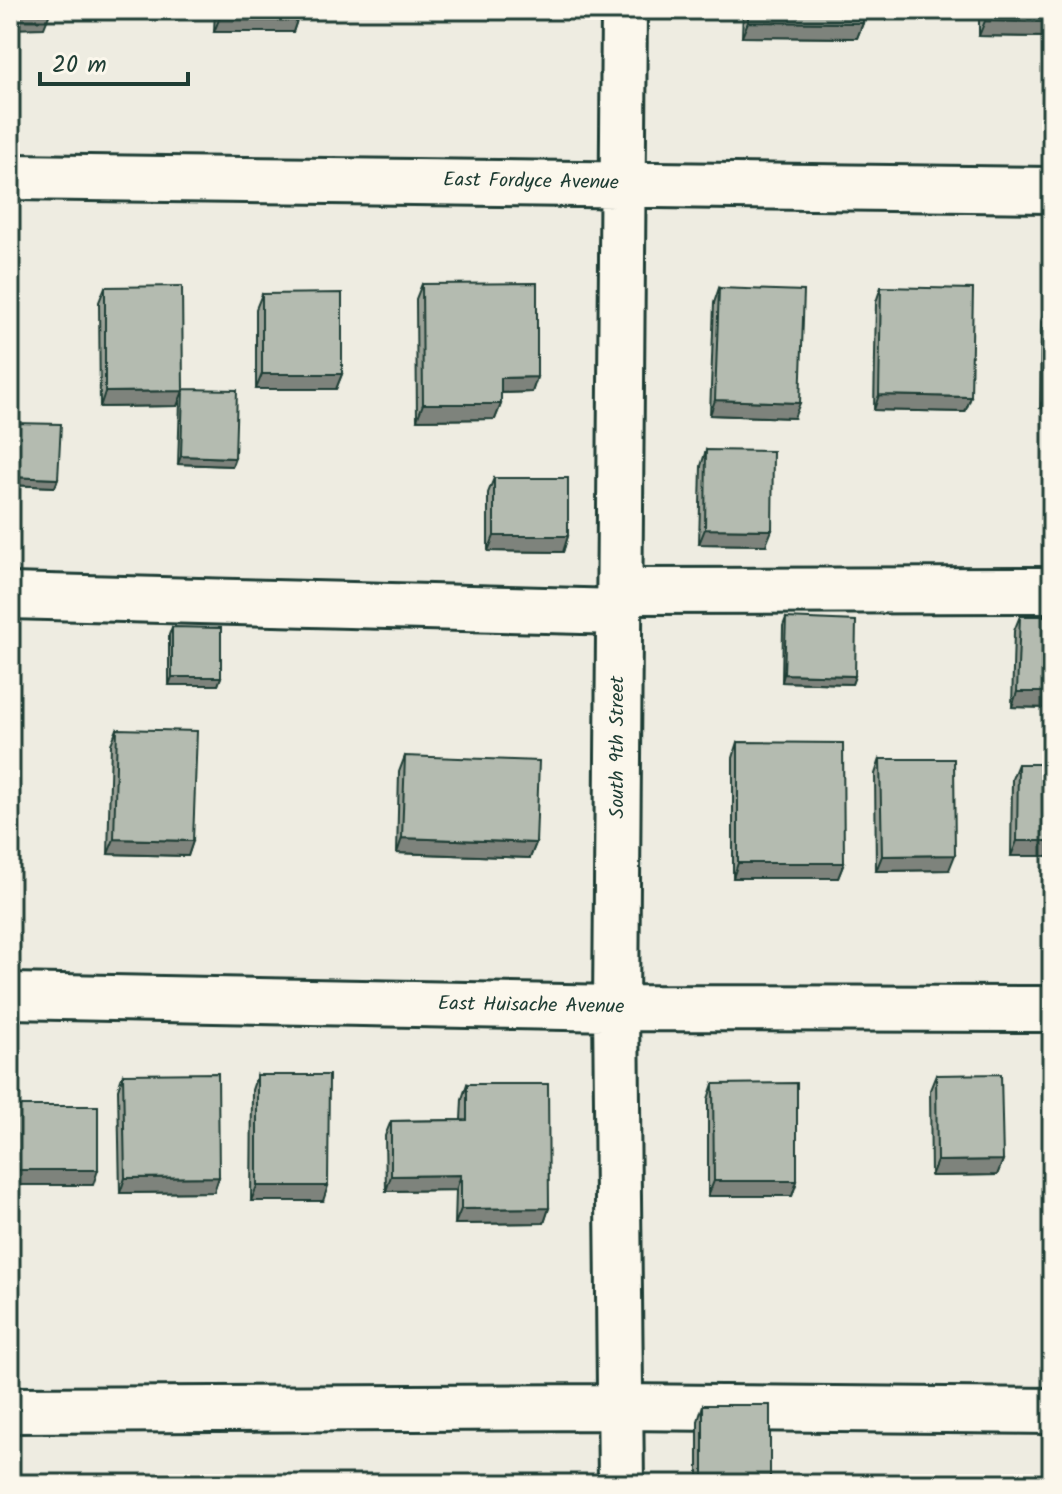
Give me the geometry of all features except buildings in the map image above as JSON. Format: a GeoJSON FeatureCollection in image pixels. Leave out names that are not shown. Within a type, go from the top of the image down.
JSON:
{"type":"FeatureCollection","features":[{"type":"Feature","properties":{"kind":"street","name":"South 9th Street"},"geometry":{"type":"LineString","coordinates":[[621,1484],[616,1008],[624,10]]}},
{"type":"Feature","properties":{"kind":"street","name":"East Fordyce Avenue"},"geometry":{"type":"LineString","coordinates":[[10,177],[1052,190]]}},
{"type":"Feature","properties":{"kind":"street"},"geometry":{"type":"LineString","coordinates":[[10,596],[619,602],[1052,590]]}},
{"type":"Feature","properties":{"kind":"street","name":"East Huisache Avenue"},"geometry":{"type":"LineString","coordinates":[[10,996],[616,1008],[1052,1009]]}},
{"type":"Feature","properties":{"kind":"street"},"geometry":{"type":"LineString","coordinates":[[10,1410],[620,1407],[1052,1411]]}}]}
